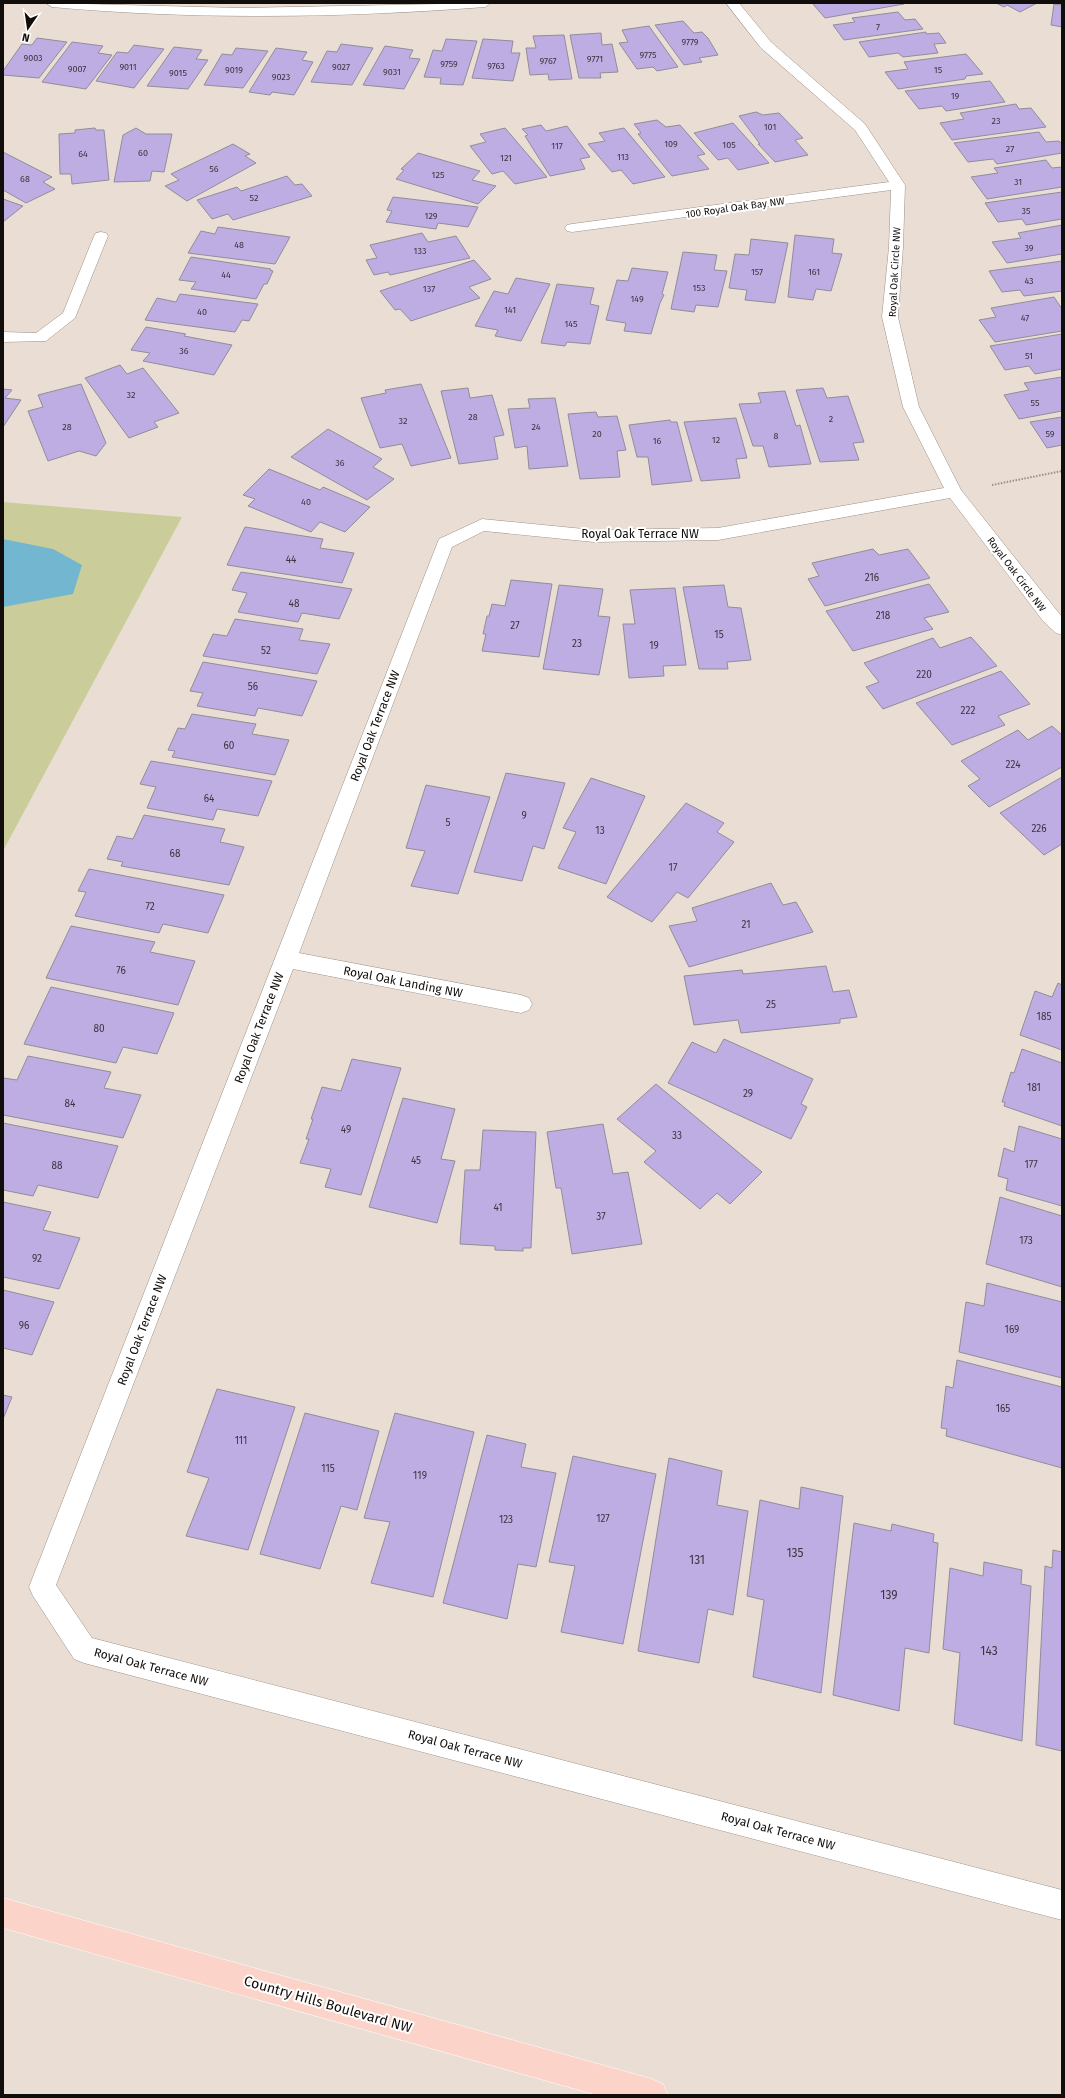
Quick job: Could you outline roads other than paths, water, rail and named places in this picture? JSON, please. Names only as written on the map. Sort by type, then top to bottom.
[{"type":"main road","name":"Country Hills Boulevard NW","points":[[3,1913],[652,2095]]},
{"type":"street","points":[[52,3],[157,11],[279,12],[411,9],[485,3]]},
{"type":"street","points":[[732,3],[766,45],[860,128],[898,185]]},
{"type":"street","name":"100 Royal Oak Bay NW","points":[[572,228],[898,185]]},
{"type":"street","name":"Royal Oak Circle NW","points":[[898,185],[896,246],[890,317],[911,407],[954,492],[1049,616],[1062,628]]},
{"type":"street","points":[[3,337],[40,338],[70,315],[101,236]]},
{"type":"street","name":"Royal Oak Terrace NW","points":[[954,492],[718,534],[594,536],[482,525],[445,543],[286,959],[42,1587],[84,1649],[1062,1906]]},
{"type":"street","name":"Royal Oak Landing NW","points":[[286,959],[521,1004]]},
{"type":"water","points":[[3,539],[53,549],[82,565],[73,594],[3,607]]}]
